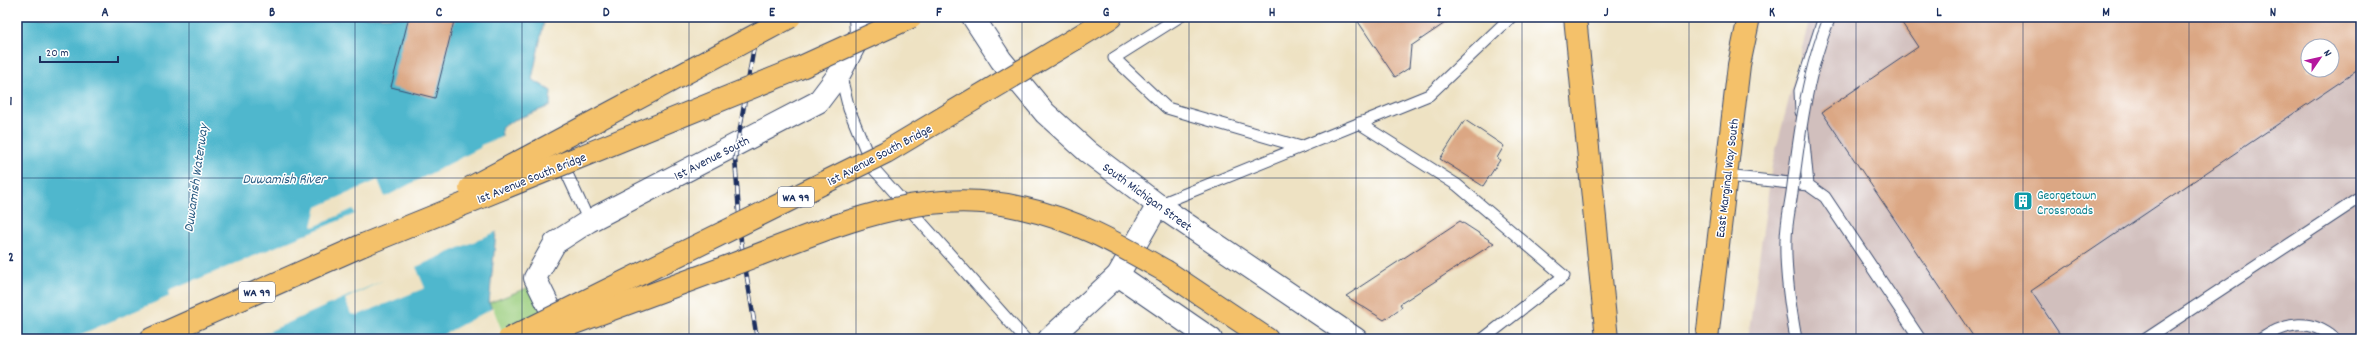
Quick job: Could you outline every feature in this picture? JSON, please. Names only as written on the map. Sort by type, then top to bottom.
[{"type":"main road","points":[[363,245],[790,17]]},
{"type":"main road","name":"1st Avenue South Bridge","points":[[151,339],[363,245],[797,69],[911,17]]},
{"type":"main road","name":"1st Avenue South Bridge","points":[[509,339],[886,152],[1111,17]]},
{"type":"main road","points":[[1575,17],[1607,339]]},
{"type":"main road","name":"East Marginal Way South","points":[[1707,339],[1739,65],[1749,17]]},
{"type":"main road","points":[[531,339],[890,208],[942,201],[987,203],[1021,207],[1063,219],[1097,232],[1166,272],[1268,339]]},
{"type":"street","name":"1st Avenue South","points":[[565,339],[535,278],[555,243],[589,221],[818,102],[840,73],[861,33],[860,17]]},
{"type":"street","name":"South Michigan Street","points":[[973,17],[1000,60],[1046,114],[1088,152],[1158,205],[1356,339]]},
{"type":"street","points":[[1060,336],[1118,275],[1158,205]]},
{"type":"street","points":[[1118,275],[1211,339]]},
{"type":"lane","points":[[1179,17],[1114,58],[1167,108],[1301,147]]},
{"type":"lane","points":[[1158,205],[1429,95],[1511,17]]},
{"type":"lane","points":[[1808,185],[1800,91],[1824,17]]},
{"type":"lane","points":[[1796,339],[1789,300],[1786,239],[1796,160],[1807,100],[1821,38],[1830,17]]},
{"type":"lane","points":[[840,73],[849,109],[873,168],[1025,339]]},
{"type":"lane","points":[[1359,124],[1457,184],[1564,276],[1483,339]]},
{"type":"lane","points":[[568,176],[589,221]]},
{"type":"lane","points":[[1726,176],[1808,185],[1825,197],[1920,339]]},
{"type":"lane","points":[[2146,339],[2361,197]]},
{"type":"lane","points":[[2261,339],[2278,328],[2304,324],[2325,330],[2335,339]]},
{"type":"shaded area","points":[[1810,17],[2361,17],[2361,339],[1748,339],[1772,165]]},
{"type":"green space","points":[[532,286],[555,339],[503,339],[489,303]]},
{"type":"water","name":"Duwamish River","points":[[17,17],[545,17],[532,79],[551,91],[550,106],[514,120],[501,128],[504,152],[489,303],[503,339],[17,339]]},
{"type":"pier","points":[[504,136],[506,152],[498,231],[416,267],[425,288],[358,315],[351,314],[345,299],[384,280],[252,339],[70,339],[170,296],[169,291],[355,214],[353,209],[314,227],[312,226],[317,207],[378,180],[385,197],[480,148],[481,145]]},
{"type":"pier","points":[[493,308],[505,339],[435,339]]},
{"type":"building","points":[[409,17],[455,17],[435,98],[391,87]]},
{"type":"building","points":[[1355,17],[1454,17],[1411,46],[1409,68],[1395,77]]},
{"type":"building","name":"Georgetown Crossroads","points":[[1898,17],[2361,17],[2361,68],[2031,291],[2063,339],[1975,339],[1822,112],[1918,47]]},
{"type":"building","points":[[1465,120],[1504,146],[1497,158],[1500,160],[1483,186],[1440,159]]},
{"type":"building","points":[[1460,221],[1494,243],[1400,304],[1402,307],[1384,320],[1346,296]]},
{"type":"railway","points":[[757,339],[741,241],[735,158],[759,17]]},
{"type":"place","name":"Georgetown Crossroads","points":[[2023,201]]},
{"type":"water label","name":"Duwamish Waterway","points":[[195,178]]}]
